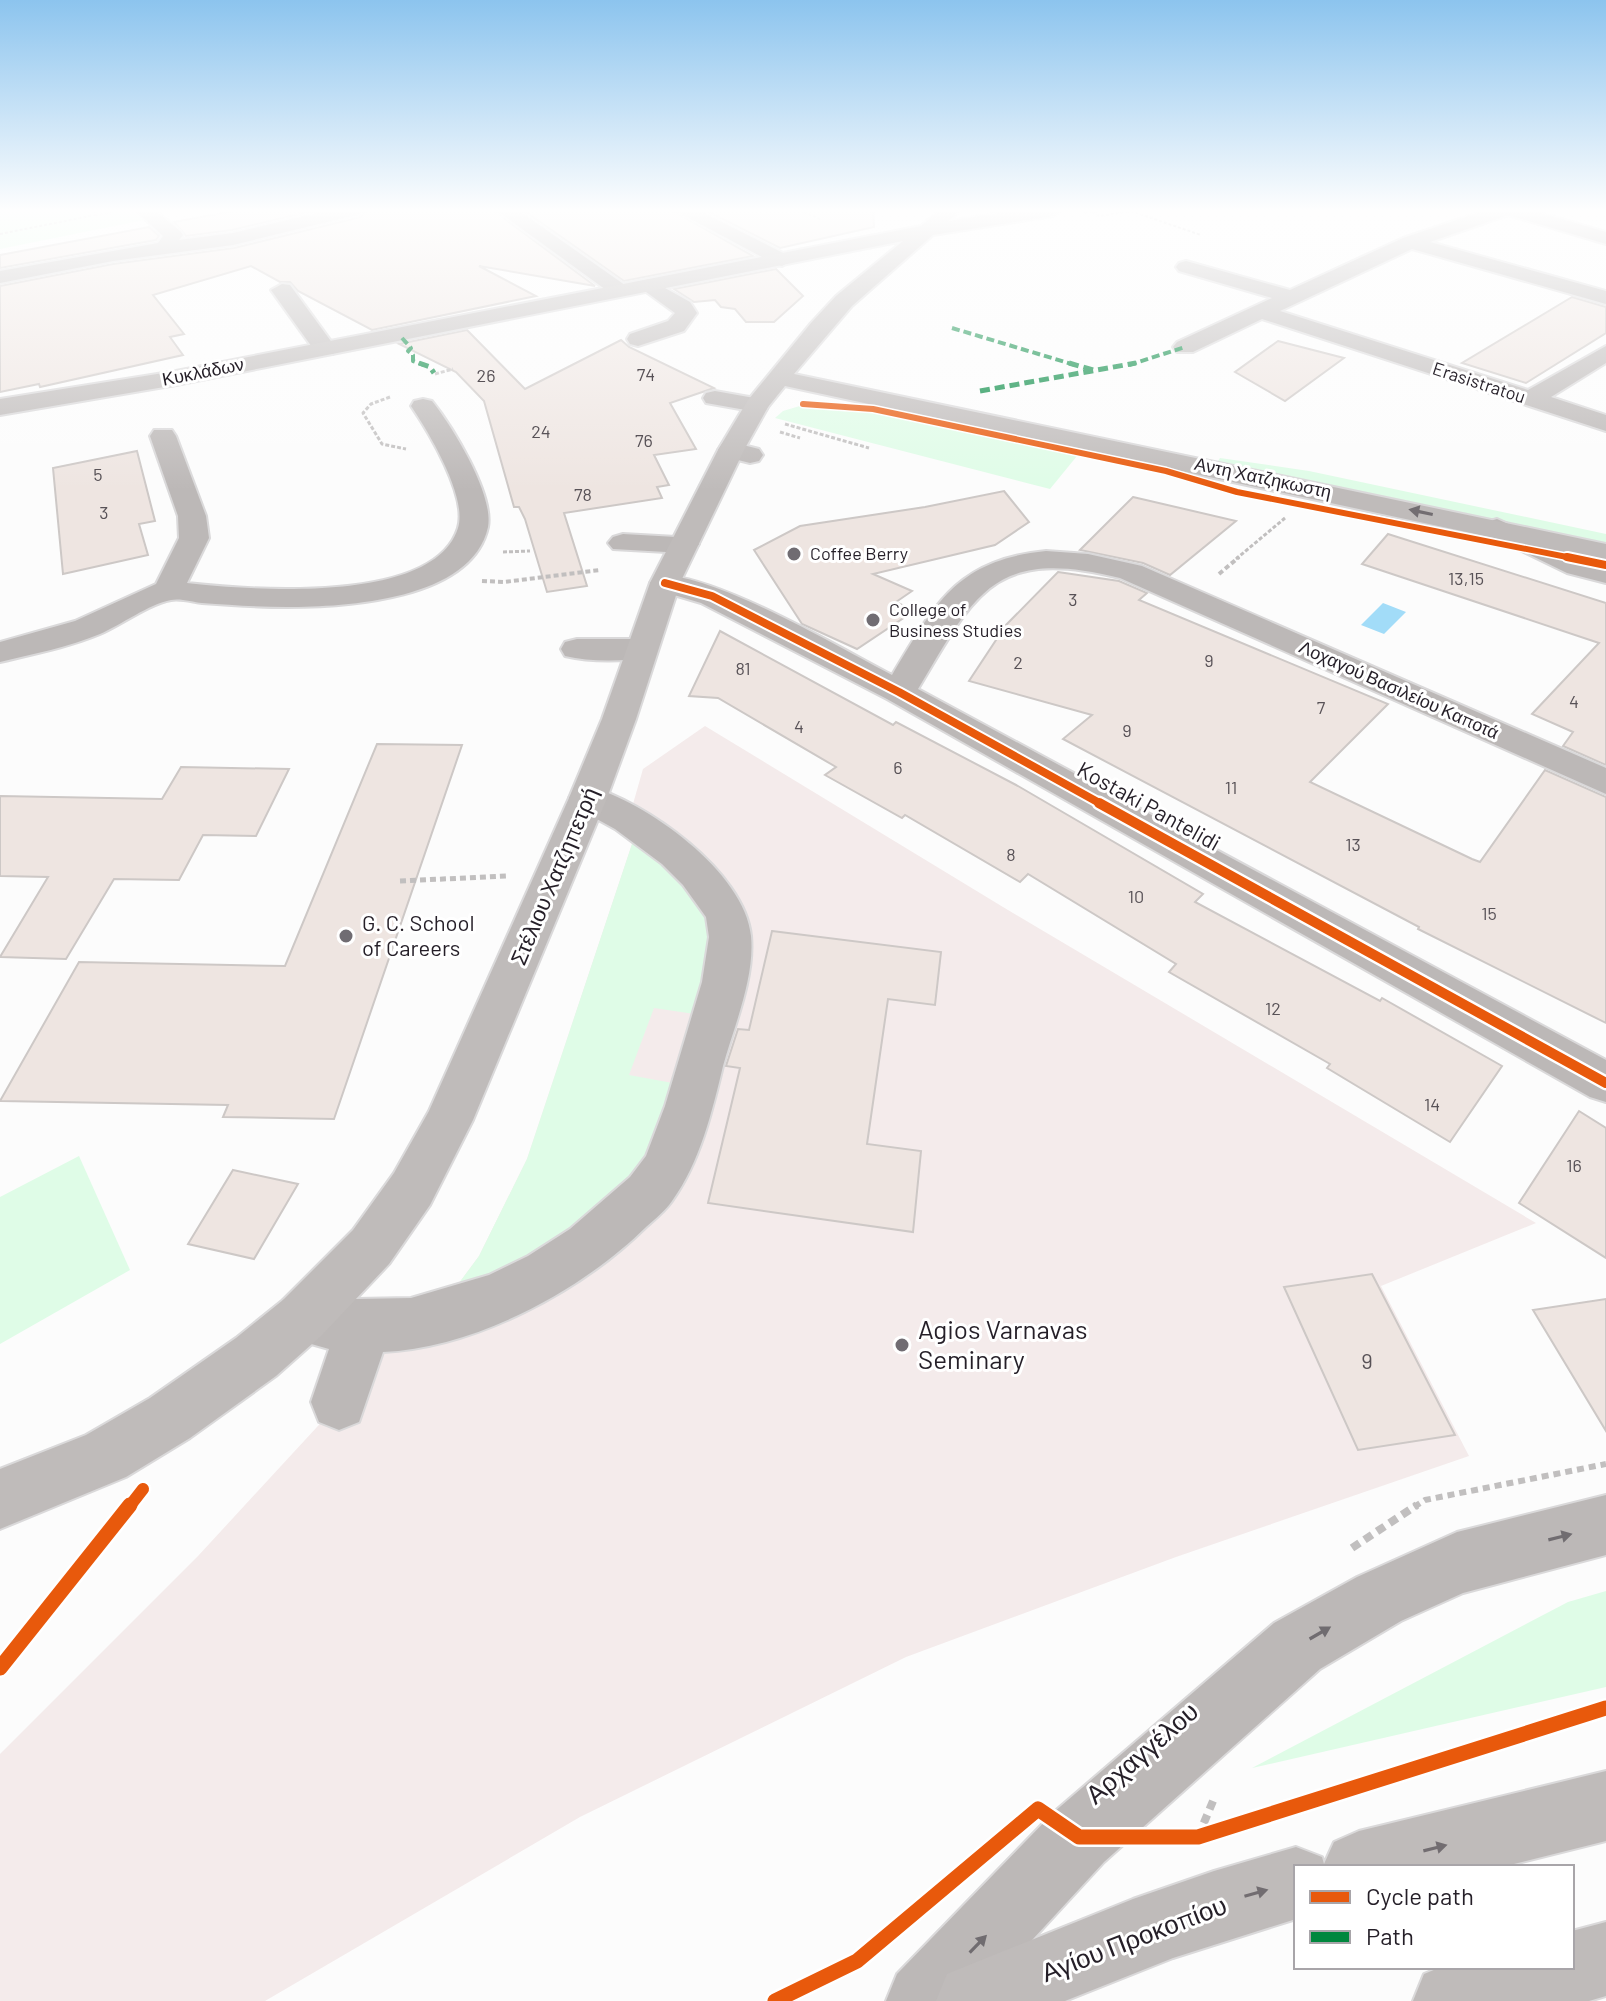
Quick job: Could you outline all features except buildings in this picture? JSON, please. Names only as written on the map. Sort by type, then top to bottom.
[{"type":"main road","name":"Κυκλάδων","points":[[0,407],[176,378],[554,303]]},
{"type":"main road","name":"Στέλιου Χατζηπετρή","points":[[0,1499],[105,1456],[170,1418],[224,1381],[302,1318],[371,1247],[412,1189],[449,1120],[588,798],[619,719],[640,649],[665,583],[684,544],[740,452],[751,415],[819,328],[833,303]]},
{"type":"main road","points":[[819,328],[831,362],[917,398]]},
{"type":"main road","name":"Αντη Χατζηκωστη","points":[[781,374],[1450,495],[1606,530]]},
{"type":"main road","points":[[751,415],[800,400],[917,398]]},
{"type":"main road","name":"Αντη Χατζηκωστη","points":[[917,398],[1606,553]]},
{"type":"main road","points":[[1367,1865],[1606,1806]]},
{"type":"main road","name":"Αγίου Προκοπίου","points":[[974,2001],[1106,1947],[1251,1894],[1294,1883]]},
{"type":"main road","points":[[1574,1968],[1606,1959]]},
{"type":"main road","points":[[1451,2001],[1569,1969]]},
{"type":"street","points":[[292,303],[325,349]]},
{"type":"street","points":[[638,339],[676,326],[686,313],[676,303]]},
{"type":"street","points":[[1185,347],[1279,303]]},
{"type":"street","name":"Erasistratou","points":[[1261,312],[1606,423]]},
{"type":"street","points":[[1531,399],[1606,353]]},
{"type":"street","points":[[715,398],[751,415]]},
{"type":"street","points":[[0,652],[86,628],[168,590],[277,600],[340,596],[396,586],[440,568],[461,552],[473,530],[474,519],[459,459],[442,430],[409,402]]},
{"type":"street","points":[[163,436],[192,516],[194,538],[168,590]]},
{"type":"street","points":[[1497,528],[1578,567],[1606,574]]},
{"type":"street","points":[[623,543],[684,544]]},
{"type":"street","name":"Λοχαγού Βασιλείου Καποτά","points":[[899,692],[933,635],[966,591],[990,574],[1022,564],[1058,558],[1095,562],[1131,572],[1192,598],[1606,782]]},
{"type":"street","name":"Kostaki Pantelidi","points":[[665,583],[712,596],[899,692],[1606,1083]]},
{"type":"street","points":[[577,649],[640,649]]},
{"type":"street","points":[[302,1318],[349,1327],[412,1324],[482,1303],[549,1273],[598,1242],[654,1186],[678,1138],[711,1030],[730,935],[722,909],[705,884],[680,859],[629,818],[588,798]]},
{"type":"street","points":[[339,1402],[364,1326]]},
{"type":"street","name":"Αρχαγγέλου","points":[[924,2001],[1079,1837],[1297,1646],[1379,1599],[1457,1563],[1606,1525]]},
{"type":"path","points":[[409,402],[371,404],[363,413],[382,444],[412,449]]},
{"type":"path","points":[[783,424],[869,448]]},
{"type":"path","points":[[1192,598],[1290,514]]},
{"type":"path","points":[[492,552],[530,551]]},
{"type":"path","points":[[474,581],[504,582],[607,570]]},
{"type":"path","points":[[400,881],[501,876]]},
{"type":"path","points":[[1198,1837],[1215,1797]]},
{"type":"path","points":[[1183,1837],[1213,1833]]},
{"type":"shaded area","name":"Agios Varnavas Seminary","points":[[705,726],[1536,1223],[1381,1286],[1469,1456],[1176,1557],[906,1657],[580,1817],[265,2001],[0,2001],[0,1754],[198,1556],[412,1324],[445,1302],[479,1256],[527,1159],[634,838],[629,818],[643,769]]},
{"type":"green space","points":[[803,405],[846,407],[1077,456],[1050,489],[775,418],[783,411]]},
{"type":"green space","points":[[1220,458],[1309,471],[1606,534],[1606,543],[1218,461]]},
{"type":"green space","points":[[634,838],[655,852],[715,920],[708,1016],[654,1008],[629,1075],[689,1086],[671,1139],[597,1235],[445,1302],[479,1256],[527,1159]]},
{"type":"green space","points":[[79,1156],[130,1270],[0,1344],[0,1197]]},
{"type":"green space","points":[[1606,1591],[1606,1687],[1252,1768],[1568,1602]]},
{"type":"water","points":[[1383,603],[1406,612],[1384,634],[1361,625]]},
{"type":"marked path","points":[[952,328],[1093,370]]},
{"type":"marked path","points":[[402,338],[411,348],[408,351],[413,355],[413,361],[430,367],[434,373]]},
{"type":"marked path","points":[[980,391],[1123,367],[1185,347]]},
{"type":"cycle path","points":[[803,404],[873,409],[1166,471],[1237,492],[1606,565]]},
{"type":"cycle path","points":[[665,583],[712,596],[899,692],[1606,1083]]},
{"type":"cycle path","points":[[0,1668],[143,1489]]},
{"type":"cycle path","points":[[775,2001],[857,1961],[1038,1809],[1079,1837],[1198,1837],[1606,1708]]},
{"type":"place","name":"Coffee Berry","points":[[794,554]]},
{"type":"place","name":"College of Business Studies","points":[[873,620]]},
{"type":"place","name":"G. C. School of Careers","points":[[346,936]]},
{"type":"place","name":"Agios Varnavas Seminary","points":[[902,1345]]}]
